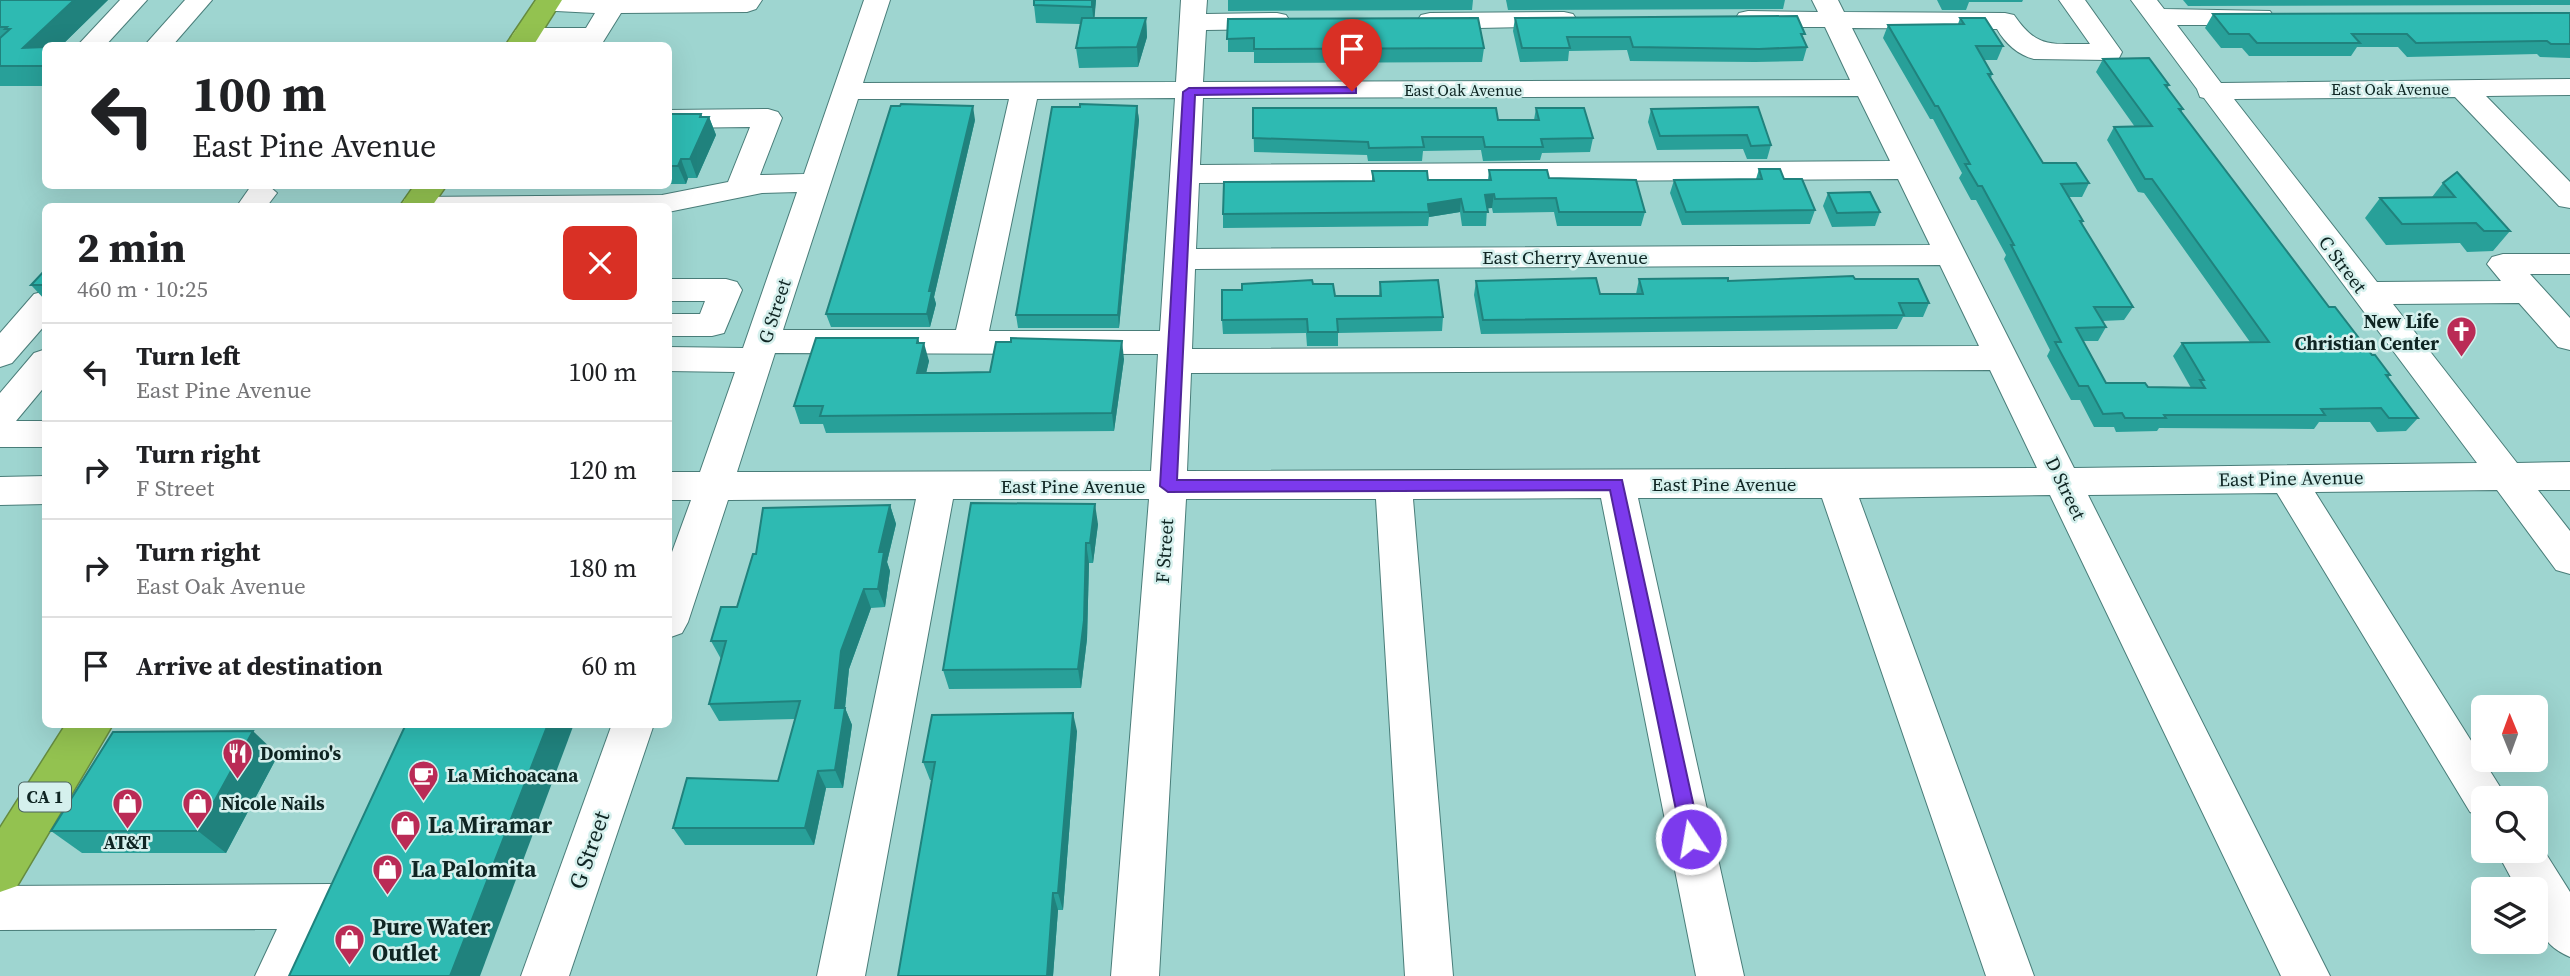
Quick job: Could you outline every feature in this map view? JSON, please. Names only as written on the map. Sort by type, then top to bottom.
[{"type":"highway","points":[[522,41],[547,2]]},
{"type":"highway","name":"CA 1","points":[[0,870],[89,728]]},
{"type":"street","points":[[94,42],[134,0]]},
{"type":"street","points":[[161,42],[199,0]]},
{"type":"street","points":[[547,2],[613,5],[747,4],[748,0]]},
{"type":"street","name":"G Street","points":[[672,611],[877,0]]},
{"type":"street","points":[[1723,19],[1830,9],[1888,10],[2005,21],[2013,34],[2034,51],[2109,52],[2072,0]]},
{"type":"street","points":[[522,41],[594,36],[613,5]]},
{"type":"street","points":[[2150,8],[2281,17]]},
{"type":"street","name":"C Street","points":[[2150,8],[2210,91],[2570,559]]},
{"type":"street","name":"D Street","points":[[1830,9],[2306,976]]},
{"type":"street","points":[[1194,11],[1306,21]]},
{"type":"street","name":"F Street","points":[[1135,976],[1168,486],[1194,11]]},
{"type":"street","points":[[1403,21],[1584,20]]},
{"type":"street","name":"East Oak Avenue","points":[[847,91],[1869,88]]},
{"type":"street","name":"East Oak Avenue","points":[[2210,91],[2570,88]]},
{"type":"street","points":[[971,342],[1025,91]]},
{"type":"street","points":[[672,119],[768,118],[740,188]]},
{"type":"street","points":[[1184,174],[1908,170]]},
{"type":"street","points":[[667,203],[762,184],[816,183]]},
{"type":"street","points":[[464,203],[529,199],[607,203]]},
{"type":"street","name":"East Cherry Avenue","points":[[1180,259],[1950,255]]},
{"type":"street","points":[[2570,264],[2503,264],[2570,339]]},
{"type":"street","points":[[672,290],[726,290],[712,326],[672,326]]},
{"type":"street","points":[[2366,293],[2529,292]]},
{"type":"street","points":[[0,355],[42,307]]},
{"type":"street","points":[[761,350],[971,342],[1175,352],[2001,358]]},
{"type":"street","points":[[0,416],[42,366]]},
{"type":"street","points":[[0,434],[42,438]]},
{"type":"street","points":[[22,491],[42,445]]},
{"type":"street","name":"East Pine Avenue","points":[[672,486],[1836,484],[2570,476]]},
{"type":"street","points":[[2287,478],[2479,786]]},
{"type":"street","points":[[1617,484],[1720,976]]},
{"type":"street","points":[[1836,484],[2010,976]]},
{"type":"street","points":[[1394,485],[1429,976]]},
{"type":"street","points":[[841,976],[937,487]]},
{"type":"street","name":"G Street","points":[[545,976],[632,728]]},
{"type":"street","points":[[2526,863],[2570,934]]},
{"type":"street","points":[[0,908],[331,907],[347,871]]},
{"type":"street","points":[[279,976],[311,907]]},
{"type":"lane","points":[[2463,89],[2570,198]]},
{"type":"lane","points":[[673,363],[761,350]]},
{"type":"building","points":[[0,0],[74,0],[23,48],[42,47],[42,66],[0,66],[0,38],[10,29],[0,27]]},
{"type":"building","points":[[1034,0],[1092,0],[1092,7],[1034,5]]},
{"type":"building","points":[[2570,13],[2570,44],[2551,44],[2547,41],[2416,43],[2407,34],[2352,34],[2360,43],[2257,43],[2249,34],[2229,34],[2213,14]]},
{"type":"building","points":[[1797,16],[1807,47],[1759,49],[1633,47],[1630,37],[1567,37],[1570,48],[1522,48],[1515,18]]},
{"type":"building","points":[[1082,18],[1146,18],[1137,47],[1076,48]]},
{"type":"building","points":[[1478,18],[1484,48],[1254,49],[1254,38],[1227,39],[1228,19]]},
{"type":"building","points":[[1960,18],[1985,18],[2003,46],[1976,46],[1992,74],[1988,74],[2043,163],[2076,163],[2089,183],[2061,184],[2083,221],[2080,221],[2133,307],[2094,307],[2106,327],[2076,328],[2106,383],[2205,388],[2200,380],[2204,380],[2182,343],[2269,342],[2152,179],[2145,179],[2114,127],[2152,126],[2103,59],[2149,58],[2183,109],[2179,109],[2329,307],[2335,307],[2372,355],[2375,355],[2390,375],[2386,375],[2418,418],[2389,418],[2381,408],[2321,409],[2325,415],[2164,415],[2166,418],[2125,418],[2122,413],[2103,414],[2088,386],[2079,386],[2055,342],[2061,342],[2011,245],[2014,245],[1982,186],[1978,186],[1965,164],[1970,164],[1938,106],[1935,106],[1888,25],[1964,24]]},
{"type":"building","points":[[1080,104],[1137,106],[1118,315],[1016,315],[1052,107],[1080,107]]},
{"type":"building","points":[[891,106],[973,106],[929,291],[932,291],[927,314],[826,314]]},
{"type":"building","points":[[1758,107],[1771,145],[1751,146],[1747,135],[1660,136],[1651,109]]},
{"type":"building","points":[[1253,108],[1496,108],[1498,120],[1539,120],[1536,108],[1584,108],[1593,138],[1541,139],[1543,147],[1485,147],[1483,137],[1422,137],[1424,147],[1369,148],[1368,142],[1253,138]]},
{"type":"building","points":[[672,114],[701,114],[700,117],[709,117],[690,159],[681,159],[678,166],[672,166]]},
{"type":"building","points":[[1759,169],[1780,169],[1784,179],[1802,179],[1815,210],[1686,212],[1674,180],[1762,179]]},
{"type":"building","points":[[1489,170],[1547,170],[1549,178],[1636,180],[1645,212],[1559,212],[1556,198],[1495,199],[1494,194],[1485,195],[1488,212],[1464,212],[1461,199],[1428,204],[1429,212],[1223,214],[1224,182],[1374,181],[1372,171],[1427,171],[1428,180],[1491,180]]},
{"type":"building","points":[[2457,172],[2510,231],[2484,231],[2476,223],[2402,224],[2380,198],[2455,197],[2443,183]]},
{"type":"building","points":[[1870,192],[1880,212],[1837,213],[1828,193]]},
{"type":"building","points":[[42,273],[42,285],[31,285]]},
{"type":"building","points":[[1853,276],[1855,279],[1918,279],[1929,303],[1899,303],[1904,315],[1483,320],[1476,281],[1596,278],[1600,294],[1643,294],[1639,279],[1728,278],[1728,281]]},
{"type":"building","points":[[1312,280],[1313,284],[1333,284],[1335,296],[1381,296],[1380,282],[1438,280],[1443,317],[1337,319],[1338,332],[1308,332],[1307,319],[1222,320],[1222,290],[1242,290],[1242,284]]},
{"type":"building","points":[[816,338],[918,338],[917,343],[924,343],[917,373],[990,372],[996,342],[1011,342],[1011,338],[1122,341],[1112,413],[820,416],[823,406],[794,406]]},
{"type":"building","points":[[971,503],[1095,504],[1090,543],[1086,543],[1084,620],[1078,669],[943,670]]},
{"type":"building","points":[[890,505],[879,552],[884,552],[878,589],[864,589],[841,651],[835,708],[845,708],[835,770],[818,771],[805,828],[673,828],[687,778],[778,781],[800,701],[709,704],[726,641],[711,641],[721,607],[737,607],[753,554],[756,554],[763,508]]},
{"type":"building","points":[[1073,713],[1058,893],[1053,893],[1047,976],[898,976],[935,762],[923,762],[932,715]]},
{"type":"building","points":[[404,728],[546,728],[450,976],[289,976]]},
{"type":"building","points":[[253,731],[198,831],[51,831],[113,732]]},
{"type":"place","name":"New Life Christian Center","points":[[2462,359]]},
{"type":"place","name":"Domino's","points":[[237,780]]},
{"type":"place","name":"La Michoacana","points":[[424,802]]},
{"type":"place","name":"AT&T","points":[[127,830]]},
{"type":"place","name":"Nicole Nails","points":[[198,830]]},
{"type":"place","name":"La Miramar","points":[[405,852]]},
{"type":"place","name":"La Palomita","points":[[388,896]]},
{"type":"place","name":"Pure Water Outlet","points":[[349,967]]},
{"type":"route","points":[[1352,91],[1189,92],[1168,486],[1617,484],[1691,839]]}]
